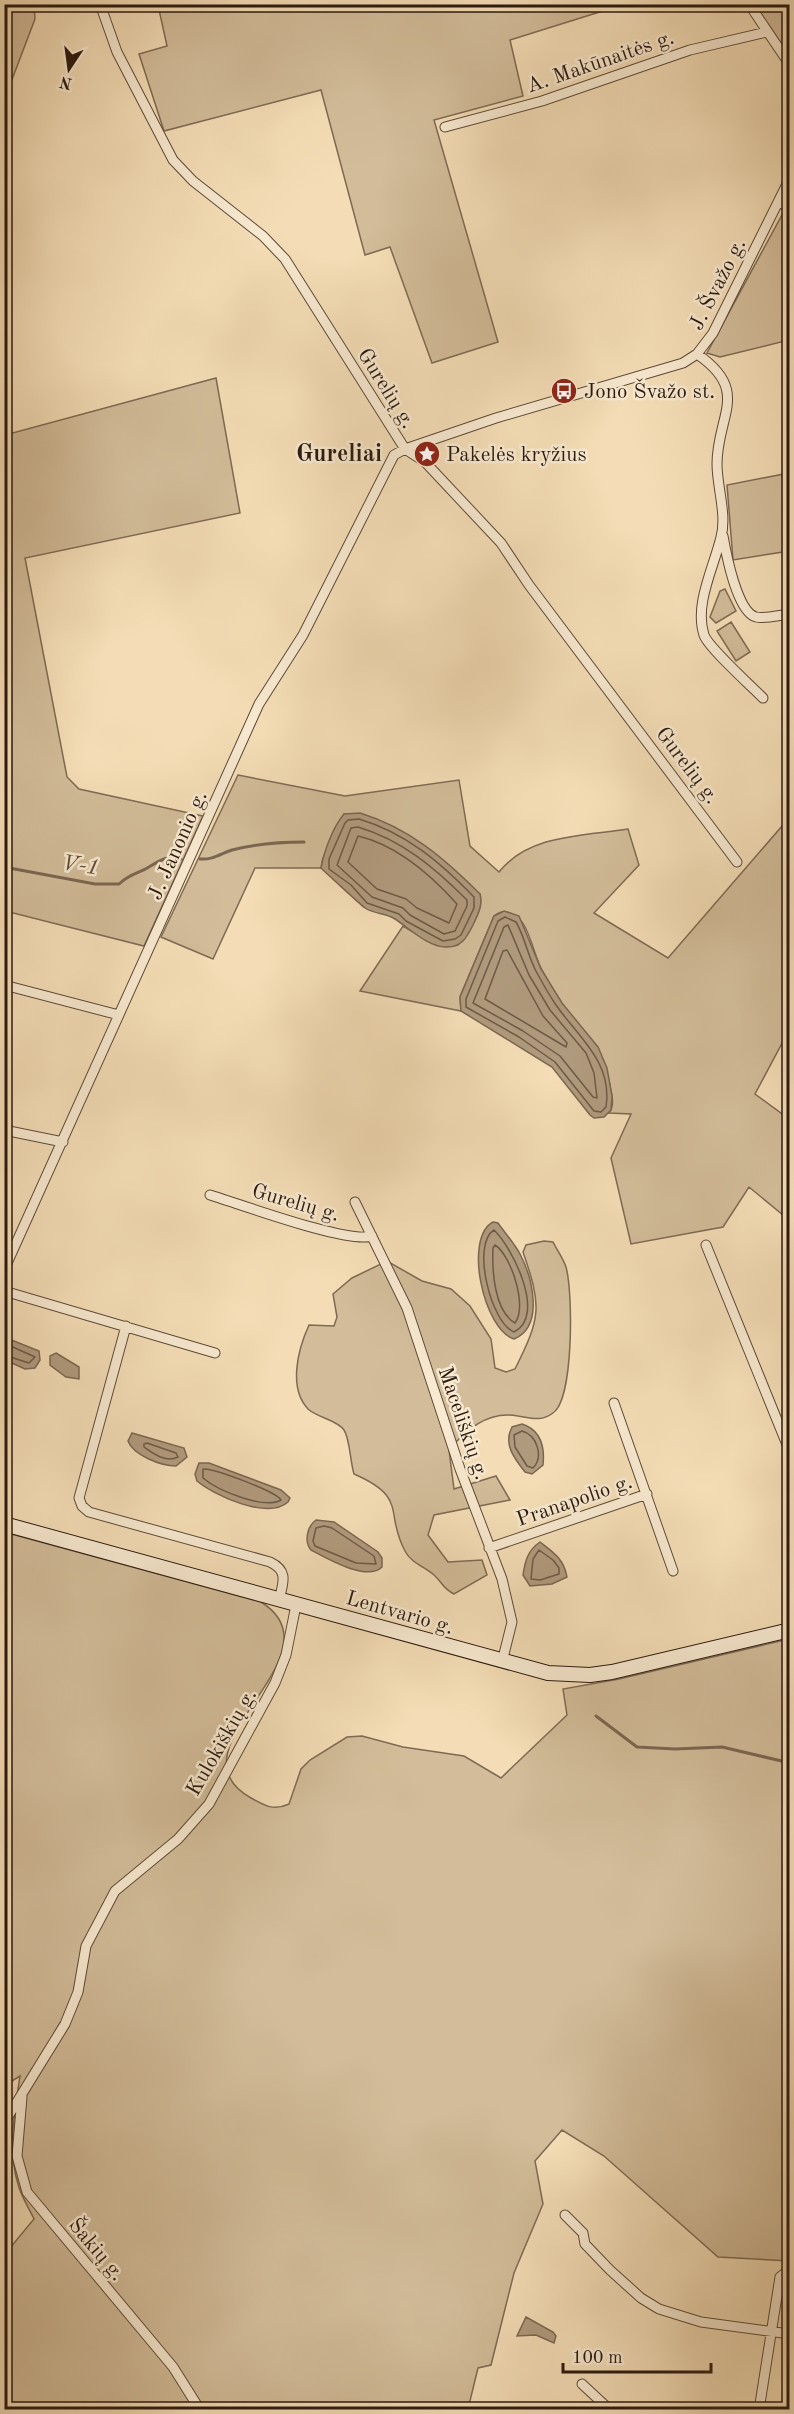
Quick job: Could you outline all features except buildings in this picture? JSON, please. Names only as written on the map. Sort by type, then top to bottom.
[{"type":"main road","name":"Lentvario g.","points":[[4,1524],[548,1673],[591,1675],[789,1630]]},
{"type":"street","name":"Gurelių g.","points":[[100,4],[117,52],[173,160],[193,181],[264,236],[285,259],[405,449],[425,462],[501,543],[529,585],[737,862]]},
{"type":"street","points":[[749,4],[789,65]]},
{"type":"street","name":"A. Makūnaitės g.","points":[[445,127],[542,101],[690,50],[767,32]]},
{"type":"street","name":"J. Švažo g.","points":[[405,449],[496,418],[658,372],[683,363],[698,354],[713,333],[789,178]]},
{"type":"street","points":[[778,203],[789,205]]},
{"type":"street","points":[[698,354],[721,372],[728,398],[728,411],[717,464],[722,534],[731,578],[750,614],[757,617],[789,614]]},
{"type":"street","name":"J. Janonio g.","points":[[4,1270],[260,704],[303,635],[388,464],[394,455],[405,449]]},
{"type":"street","points":[[722,534],[702,606],[704,637],[763,698]]},
{"type":"street","points":[[4,986],[119,1015]]},
{"type":"street","points":[[4,1130],[63,1142]]},
{"type":"street","name":"Gurelių g.","points":[[210,1195],[308,1226],[358,1238],[372,1236]]},
{"type":"street","name":"Maceliškių g.","points":[[355,1202],[407,1308],[460,1469],[510,1609],[510,1634],[502,1662]]},
{"type":"street","points":[[706,1245],[789,1452]]},
{"type":"street","points":[[4,1292],[215,1353]]},
{"type":"street","points":[[126,1326],[79,1498],[81,1506],[89,1512],[270,1562],[282,1570],[284,1575],[279,1600]]},
{"type":"street","name":"Pranapolio g.","points":[[489,1548],[647,1494],[614,1403]]},
{"type":"street","points":[[647,1494],[673,1571]]},
{"type":"street","name":"Kulokiškių g.","points":[[4,2124],[65,2024],[78,1992],[86,1946],[115,1891],[178,1839],[209,1804],[275,1683],[286,1655],[296,1605]]},
{"type":"street","name":"Šakių g.","points":[[22,2094],[17,2156],[27,2192],[173,2367],[200,2409]]},
{"type":"street","points":[[565,2215],[583,2233],[585,2244],[610,2270],[628,2288],[659,2309],[701,2322],[789,2334]]},
{"type":"street","points":[[759,2409],[780,2277],[789,2269]]},
{"type":"street","points":[[582,2384],[610,2409]]},
{"type":"shaded area","points":[[5,4],[34,5],[35,19],[5,98]]},
{"type":"shaded area","points":[[158,5],[622,5],[510,40],[523,96],[434,120],[498,342],[432,363],[390,247],[365,255],[321,90],[164,131],[139,54],[167,46]]},
{"type":"shaded area","points":[[755,5],[789,5],[789,56]]},
{"type":"shaded area","points":[[789,202],[789,340],[720,357],[707,353]]},
{"type":"shaded area","points":[[216,378],[240,513],[25,558],[67,777],[79,789],[203,816],[144,946],[5,911],[5,435]]},
{"type":"shaded area","points":[[789,473],[789,551],[733,560],[727,485]]},
{"type":"shaded area","points":[[725,589],[736,611],[716,623],[710,617],[720,591]]},
{"type":"shaded area","points":[[731,622],[750,652],[736,661],[717,631]]},
{"type":"shaded area","points":[[238,775],[345,796],[459,780],[470,846],[499,872],[526,850],[541,844],[558,839],[628,829],[639,865],[594,913],[668,958],[789,818],[789,1030],[755,1094],[789,1119],[789,1220],[749,1187],[723,1227],[631,1244],[611,1158],[631,1114],[609,1113],[612,1107],[612,1097],[603,1061],[592,1042],[554,992],[540,966],[524,925],[508,912],[501,912],[494,916],[460,997],[461,1011],[360,991],[403,926],[436,944],[458,945],[477,915],[481,901],[480,894],[344,814],[323,858],[321,868],[255,868],[213,959],[161,937]]},
{"type":"shaded area","points":[[544,1241],[553,1242],[565,1264],[568,1280],[570,1344],[565,1388],[560,1404],[549,1416],[536,1419],[507,1415],[488,1419],[471,1428],[449,1450],[454,1489],[496,1476],[510,1500],[434,1515],[428,1535],[448,1562],[482,1560],[487,1575],[454,1594],[445,1588],[434,1575],[414,1562],[405,1551],[389,1499],[371,1483],[354,1474],[348,1439],[344,1430],[312,1412],[302,1400],[297,1380],[301,1345],[309,1325],[334,1326],[337,1317],[333,1294],[352,1278],[387,1261],[422,1281],[451,1289],[470,1306],[491,1339],[495,1368],[506,1372],[515,1369],[530,1337],[536,1312],[536,1299],[523,1252],[526,1245]]},
{"type":"shaded area","points":[[4,1532],[261,1602],[281,1624],[283,1648],[272,1674],[238,1728],[227,1754],[230,1778],[251,1798],[274,1807],[289,1804],[301,1769],[310,1760],[347,1737],[362,1736],[403,1747],[464,1756],[501,1778],[567,1715],[563,1689],[619,1679],[789,1639],[789,2261],[718,2257],[604,2156],[562,2130],[535,2161],[543,2204],[514,2273],[491,2365],[478,2368],[468,2409],[5,2409],[5,2254],[34,2219],[19,2188],[13,2157],[13,2130],[20,2076],[4,2086]]},
{"type":"water","points":[[360,813],[394,827],[425,846],[453,868],[480,894],[478,914],[469,934],[460,943],[452,947],[433,944],[391,917],[369,910],[321,868],[324,854],[340,819],[344,814]]},
{"type":"water","points":[[504,911],[519,916],[541,969],[562,1003],[598,1047],[607,1068],[612,1096],[611,1110],[604,1117],[594,1118],[590,1115],[552,1067],[461,1011],[460,997],[494,916]]},
{"type":"water","points":[[493,1222],[498,1223],[518,1250],[532,1288],[533,1312],[530,1323],[524,1333],[514,1339],[503,1332],[494,1319],[481,1283],[479,1246],[484,1231]]},
{"type":"water","points":[[4,1337],[39,1351],[40,1360],[35,1368],[25,1369],[5,1360]]},
{"type":"water","points":[[56,1353],[79,1367],[79,1379],[66,1377],[50,1365],[50,1356]]},
{"type":"water","points":[[522,1424],[534,1430],[542,1445],[543,1465],[532,1474],[525,1472],[509,1445],[512,1427]]},
{"type":"water","points":[[132,1433],[184,1448],[187,1457],[176,1466],[148,1459],[131,1446],[128,1441]]},
{"type":"water","points":[[199,1463],[209,1463],[281,1490],[290,1498],[288,1502],[279,1507],[268,1508],[255,1507],[228,1499],[197,1481],[195,1474]]},
{"type":"water","points":[[316,1520],[334,1522],[378,1552],[382,1558],[382,1567],[367,1572],[357,1570],[336,1563],[311,1550],[308,1534],[310,1526]]},
{"type":"water","points":[[540,1542],[561,1561],[567,1577],[552,1584],[530,1586],[523,1575],[525,1565],[530,1552]]},
{"type":"water","points":[[526,2317],[553,2332],[556,2336],[554,2343],[536,2335],[517,2336]]},
{"type":"waterway","name":"V-1","points":[[200,859],[213,858],[250,846],[304,842]]},
{"type":"waterway","name":"V-1","points":[[4,867],[95,884],[119,884],[161,860],[181,859]]},
{"type":"waterway","points":[[596,1716],[637,1747],[675,1749],[722,1747],[790,1763]]},
{"type":"place","name":"Jono Švažo st.","points":[[564,391]]},
{"type":"place","name":"Pakelės kryžius","points":[[427,454]]},
{"type":"district","name":"Gureliai","points":[[339,453]]}]
